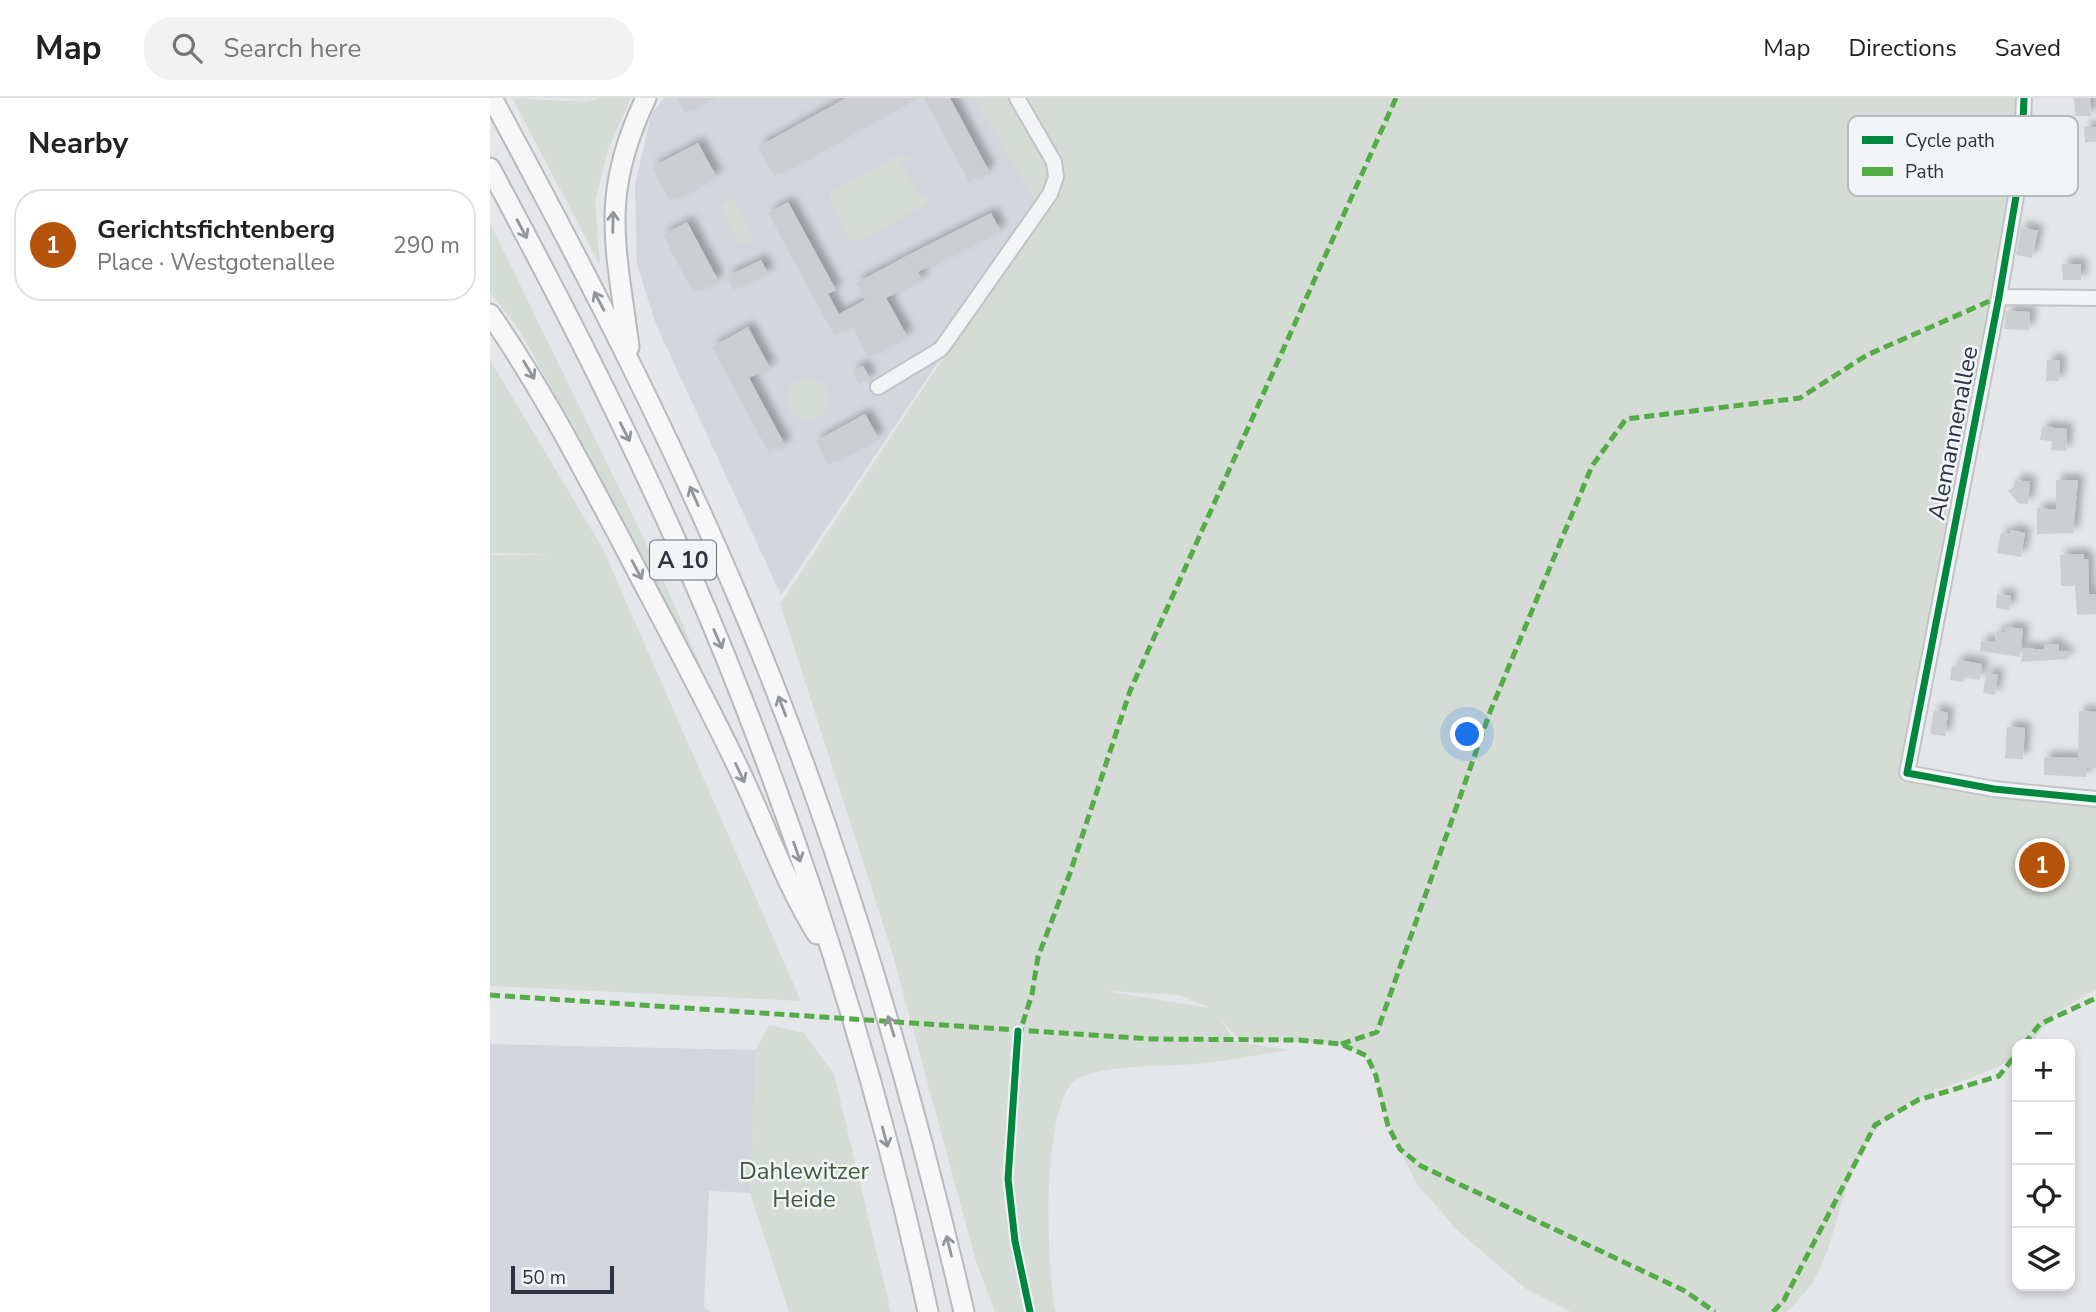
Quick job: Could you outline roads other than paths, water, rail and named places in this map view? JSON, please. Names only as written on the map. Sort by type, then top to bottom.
[{"type":"highway","name":"A 10","points":[[492,98],[631,362],[719,552],[757,642],[839,863],[898,1052],[964,1312]]},
{"type":"highway","points":[[631,362],[613,236],[614,204],[618,171],[628,139],[646,98]]},
{"type":"highway","name":"A 10","points":[[490,168],[636,453],[725,656],[765,759],[837,968],[891,1157],[928,1312]]},
{"type":"highway","points":[[490,314],[527,366],[586,473],[725,741],[792,893],[837,968]]},
{"type":"street","points":[[878,387],[941,349],[1050,194],[1056,177],[1054,162],[1017,98]]},
{"type":"street","name":"Alemannenallee","points":[[2023,116],[2024,98]]},
{"type":"street","name":"Alemannenallee","points":[[2016,196],[1907,773],[1994,789],[2096,799]]},
{"type":"street","points":[[1999,297],[2096,298]]},
{"type":"place","name":"Gerichtsfichtenberg","points":[[2042,865]]},
{"type":"park label","name":"Dahlewitzer Heide","points":[[804,1185]]}]
